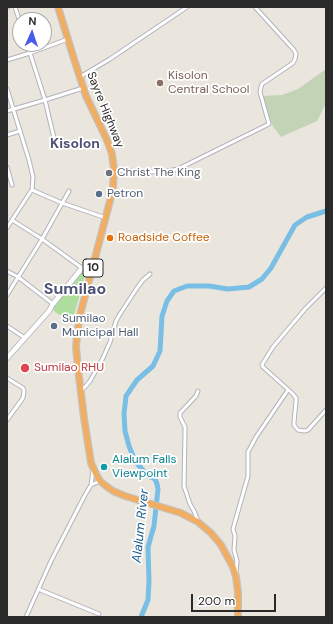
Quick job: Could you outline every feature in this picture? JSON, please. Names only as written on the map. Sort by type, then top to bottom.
[{"type":"highway","name":"Sayre Highway","points":[[58,7],[88,101],[107,140],[112,154],[114,170],[113,187],[106,218],[80,315],[77,333],[77,358],[80,390],[93,469],[100,480],[109,488],[118,493],[181,513],[198,522],[210,533],[221,546],[229,559],[235,576],[238,592],[238,617]]},
{"type":"street","points":[[80,77],[110,59],[187,7]]},
{"type":"street","points":[[114,170],[163,172],[178,169],[269,124],[260,92],[262,84],[293,63],[296,54],[255,7]]},
{"type":"street","points":[[7,60],[68,39]]},
{"type":"street","points":[[30,53],[45,100],[54,138]]},
{"type":"street","points":[[7,112],[84,88]]},
{"type":"street","points":[[7,89],[32,171],[33,183],[32,190],[7,228]]},
{"type":"street","points":[[7,135],[20,131]]},
{"type":"street","points":[[7,167],[12,185]]},
{"type":"street","points":[[32,190],[62,203],[106,218]]},
{"type":"street","points":[[7,295],[42,239],[69,191]]},
{"type":"street","points":[[12,220],[42,239],[82,268]]},
{"type":"street","points":[[7,358],[49,311],[82,268],[88,266],[93,267]]},
{"type":"street","points":[[7,271],[53,304]]},
{"type":"street","points":[[80,390],[90,382],[95,373],[108,347],[116,321],[128,301],[143,280],[150,274]]},
{"type":"street","points":[[326,288],[305,309],[273,347],[263,363],[263,367],[296,398],[294,425],[298,430],[308,430],[326,410]]},
{"type":"street","points":[[7,326],[25,338]]},
{"type":"street","points":[[7,378],[23,388],[24,391],[23,398],[7,420]]},
{"type":"street","points":[[235,576],[237,561],[234,550],[235,536],[233,529],[247,478],[248,452],[256,437],[288,390]]},
{"type":"street","points":[[198,391],[194,399],[180,413],[180,417],[185,427],[184,486],[198,522]]},
{"type":"street","points":[[26,617],[54,554],[91,485],[93,469]]},
{"type":"street","points":[[91,485],[100,480]]},
{"type":"street","points":[[38,590],[99,614]]},
{"type":"green space","points":[[326,69],[326,103],[317,121],[281,137],[272,125],[262,96],[282,95],[298,89]]},
{"type":"green space","points":[[80,273],[84,273],[85,276],[73,319],[69,319],[54,311],[53,307]]},
{"type":"waterway","name":"Alalum River","points":[[141,617],[148,600],[148,547],[154,526],[158,489],[155,479],[148,476],[135,461],[125,431],[124,414],[126,396],[137,380],[153,366],[160,351],[162,316],[167,301],[174,291],[187,286],[209,286],[228,289],[249,287],[262,279],[271,268],[295,225],[307,217],[326,211]]},
{"type":"place","name":"Kisolon Central School","points":[[160,83]]},
{"type":"place","name":"Christ The King","points":[[109,173]]},
{"type":"place","name":"Petron","points":[[99,194]]},
{"type":"place","name":"Roadside Coffee","points":[[110,238]]},
{"type":"place","name":"Sumilao Municipal Hall","points":[[54,326]]},
{"type":"place","name":"Sumilao RHU","points":[[25,368]]},
{"type":"place","name":"Alalum Falls Viewpoint","points":[[104,467]]},
{"type":"district","name":"Kisolon","points":[[75,144]]},
{"type":"district","name":"Sumilao","points":[[75,290]]}]
